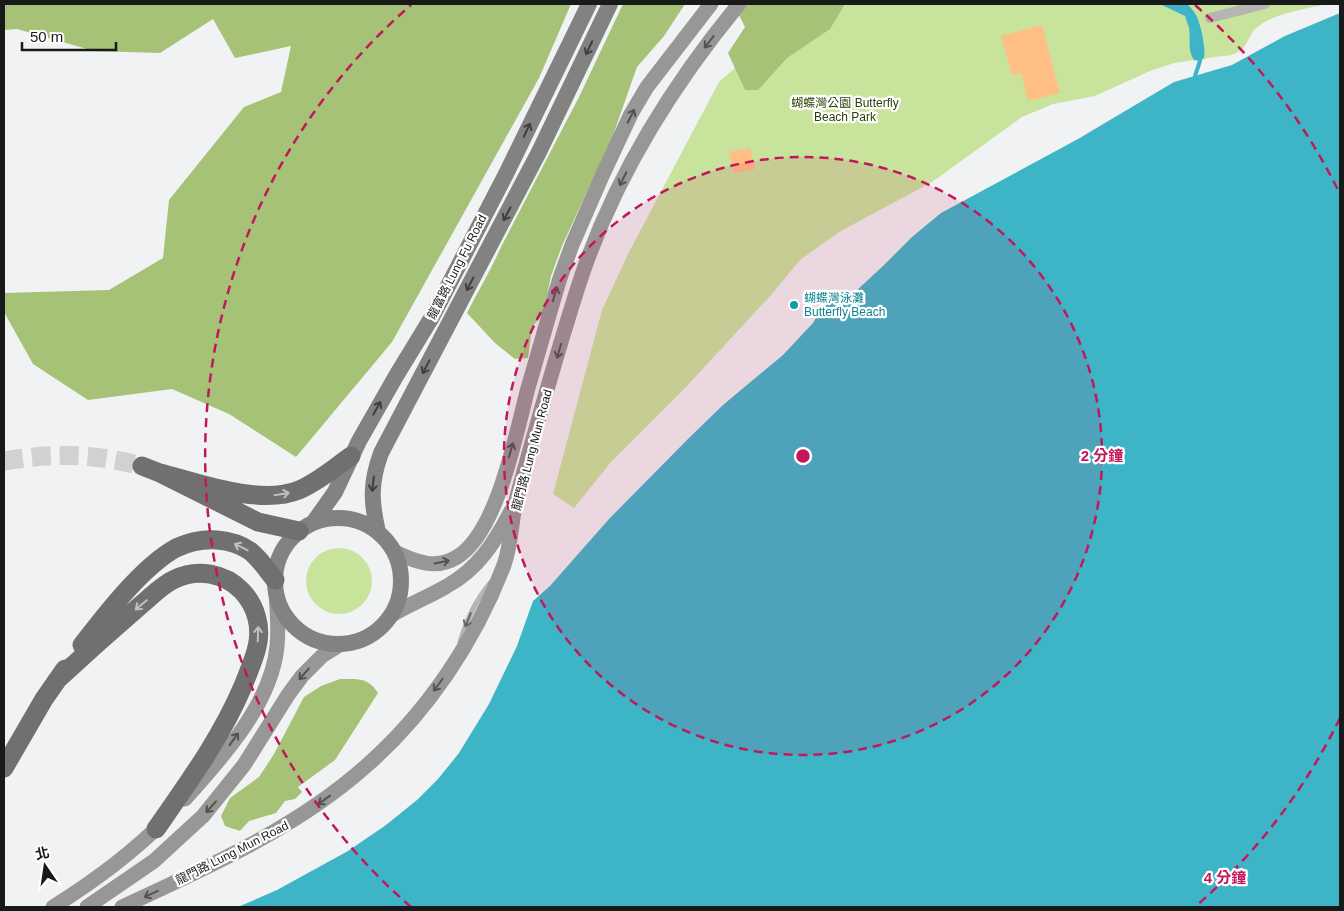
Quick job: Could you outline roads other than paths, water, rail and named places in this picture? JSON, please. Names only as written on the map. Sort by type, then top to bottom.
[{"type":"highway","points":[[160,473],[240,493],[274,496],[306,487],[350,456]]},
{"type":"highway","points":[[142,466],[160,473],[253,520],[270,526],[306,527]]},
{"type":"highway","points":[[4,768],[24,732],[80,648],[110,610],[157,562],[176,548],[203,540],[234,543],[256,557],[275,586]]},
{"type":"highway","points":[[57,680],[117,625],[174,579],[194,574],[209,574],[230,581],[246,596],[255,610],[259,629],[257,648],[249,671],[211,748],[156,829]]},
{"type":"main road","name":"龍富路 Lung Fu Road","points":[[53,907],[102,875],[156,829],[202,781],[224,754],[254,710],[271,675],[277,648],[279,623],[275,586],[280,557],[285,546],[306,527],[334,492],[350,456],[432,317],[506,174],[589,4]]},
{"type":"main road","name":"龍富路 Lung Fu Road","points":[[378,532],[374,514],[372,488],[381,453],[539,152],[610,4]]},
{"type":"main road","name":"龍門路 Lung Mun Road","points":[[396,552],[425,564],[441,563],[457,557],[480,533],[498,497],[554,299],[583,219],[627,123],[647,86],[711,4]]},
{"type":"main road","name":"龍門路 Lung Mun Road","points":[[122,907],[252,845],[323,801],[385,748],[423,706],[454,664],[482,615],[509,550],[516,502],[574,298],[594,240],[607,210],[653,122],[679,82],[739,4]]},
{"type":"main road","points":[[392,615],[448,586],[472,568],[494,541],[516,502]]},
{"type":"main road","points":[[275,586],[280,610],[288,621],[301,632],[323,642],[342,644],[359,641],[370,636],[380,629],[397,606],[402,588],[402,575],[396,552],[378,532],[371,526],[348,518],[330,518],[306,527]]},
{"type":"main road","points":[[87,907],[154,860],[204,816],[244,765],[298,681],[314,663],[342,644]]},
{"type":"street","points":[[1210,18],[1265,4]]},
{"type":"water","points":[[1160,4],[1187,4],[1192,10],[1197,17],[1202,32],[1204,58],[1200,61],[1194,60],[1192,56],[1189,28],[1185,16]]},
{"type":"water","points":[[1340,13],[1340,907],[238,907],[277,890],[348,851],[386,825],[417,800],[438,779],[459,753],[489,704],[517,646],[533,601],[550,586],[609,519],[688,439],[723,405],[783,355],[813,323],[820,311],[834,298],[855,292],[912,237],[941,213],[1078,139],[1174,82],[1232,65],[1285,36]]},
{"type":"waterway","points":[[1195,76],[1200,61],[1199,57]]},
{"type":"tunnel","points":[[4,461],[73,456],[107,459],[142,466]]},
{"type":"place","name":"蝴蝶灣泳灘 Butterfly Beach","points":[[794,305]]},
{"type":"park label","name":"蝴蝶灣公園 Butterfly Beach Park","points":[[845,110]]}]
